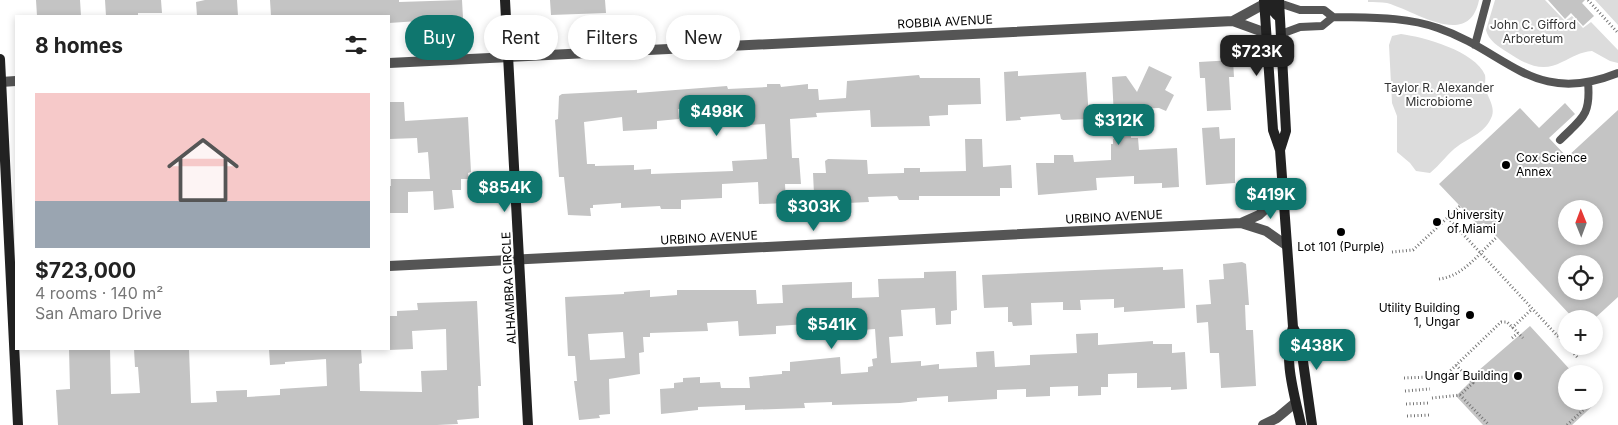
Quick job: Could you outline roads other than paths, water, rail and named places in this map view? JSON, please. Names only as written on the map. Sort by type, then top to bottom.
[{"type":"street","name":"ALHAMBRA CIRCLE","points":[[506,0],[507,15]]},
{"type":"street","name":"ROBBIA AVENUE","points":[[558,54],[1233,20],[1272,1]]},
{"type":"street","points":[[1272,1],[1280,18],[1281,34],[1286,132],[1280,150]]},
{"type":"street","points":[[1272,1],[1266,33],[1273,130],[1280,150],[1292,327],[1289,342],[1290,376],[1301,425]]},
{"type":"street","name":"ROBBIA AVENUE","points":[[1233,20],[1266,33]]},
{"type":"street","name":"ROBBIA AVENUE","points":[[390,63],[484,57]]},
{"type":"street","points":[[0,59],[4,219],[14,284],[15,319]]},
{"type":"street","name":"ALHAMBRA CIRCLE","points":[[508,60],[528,425]]},
{"type":"street","points":[[1,82],[15,81]]},
{"type":"street","name":"URBINO AVENUE","points":[[390,266],[1240,223],[1259,215],[1282,193]]},
{"type":"street","name":"URBINO AVENUE","points":[[1240,223],[1266,231],[1286,246]]},
{"type":"street","points":[[1292,327],[1300,340],[1312,425]]},
{"type":"street","points":[[16,350],[18,425]]},
{"type":"street","points":[[1263,425],[1277,418],[1295,403]]},
{"type":"lane","points":[[1475,45],[1487,0]]},
{"type":"lane","points":[[1272,1],[1300,10],[1324,10],[1333,17]]},
{"type":"lane","points":[[1281,34],[1300,27],[1322,26],[1333,17],[1373,16],[1436,27],[1475,45],[1501,62],[1545,81],[1571,84],[1588,82],[1618,73]]},
{"type":"lane","points":[[1560,140],[1585,115],[1589,101],[1588,82]]},
{"type":"place","name":"Cox Science Annex","points":[[1506,165]]},
{"type":"place","name":"University of Miami","points":[[1437,222]]},
{"type":"place","name":"Lot 101 (Purple)","points":[[1341,232]]},
{"type":"place","name":"Utility Building 1, Ungar","points":[[1470,315]]},
{"type":"place","name":"Ungar Building","points":[[1518,376]]},
{"type":"park label","name":"John C. Gifford Arboretum","points":[[1533,32]]},
{"type":"park label","name":"Taylor R. Alexander Microbiome","points":[[1439,95]]}]
